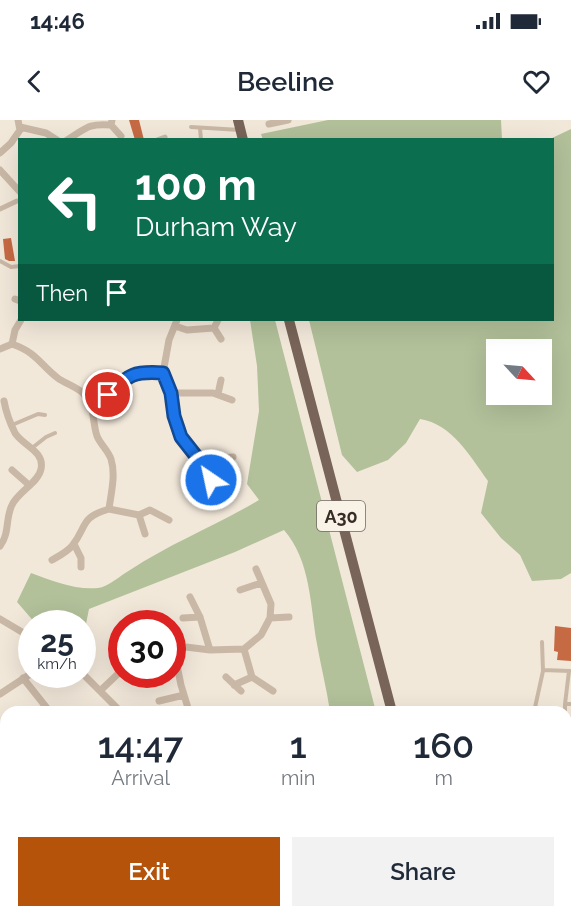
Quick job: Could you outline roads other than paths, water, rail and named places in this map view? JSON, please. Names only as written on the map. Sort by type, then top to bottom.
[{"type":"main road","name":"A30","points":[[290,321],[390,706]]},
{"type":"street","points":[[269,124],[283,120]]},
{"type":"street","points":[[70,138],[86,127],[112,122],[121,136]]},
{"type":"street","points":[[0,153],[11,143],[19,123],[53,138]]},
{"type":"street","points":[[0,171],[18,190]]},
{"type":"street","points":[[0,209],[17,201]]},
{"type":"street","points":[[12,344],[15,330],[20,321]]},
{"type":"street","points":[[214,328],[218,321]]},
{"type":"street","points":[[209,506],[213,491],[211,480],[181,437],[174,416],[171,393],[163,373],[169,340],[176,323],[187,330],[214,328]]},
{"type":"street","points":[[214,328],[221,339]]},
{"type":"street","points":[[0,349],[12,344],[33,354],[59,379],[83,393],[91,404],[97,438],[111,460],[114,475],[109,509]]},
{"type":"street","points":[[91,404],[108,395],[123,379],[132,375],[140,372],[163,373]]},
{"type":"street","points":[[218,394],[221,380]]},
{"type":"street","points":[[171,393],[218,394],[232,400]]},
{"type":"street","points":[[0,546],[8,531],[11,507],[19,494],[38,476],[42,468],[40,458],[16,434],[3,403]]},
{"type":"street","points":[[202,464],[213,459],[233,457]]},
{"type":"street","points":[[12,470],[29,485]]},
{"type":"street","points":[[213,491],[225,494]]},
{"type":"street","points":[[52,560],[74,544],[82,525],[89,517],[109,509],[139,515],[150,510],[170,520]]},
{"type":"street","points":[[139,515],[145,534]]},
{"type":"street","points":[[74,544],[81,558],[81,567]]},
{"type":"street","points":[[186,647],[210,650],[244,648],[261,635],[270,618],[271,604],[256,568]]},
{"type":"street","points":[[240,590],[261,583]]},
{"type":"street","points":[[190,597],[200,617],[210,650]]},
{"type":"street","points":[[186,618],[200,617]]},
{"type":"street","points":[[270,618],[289,617]]},
{"type":"street","points":[[0,619],[18,630]]},
{"type":"street","points":[[244,648],[252,677],[273,691]]},
{"type":"street","points":[[226,677],[241,691]]},
{"type":"street","points":[[234,685],[252,677]]},
{"type":"street","points":[[263,686],[273,680]]},
{"type":"street","points":[[0,694],[18,681]]},
{"type":"street","points":[[101,690],[108,683]]},
{"type":"street","points":[[96,686],[116,706]]},
{"type":"street","points":[[31,688],[45,706]]},
{"type":"street","points":[[182,688],[187,706]]},
{"type":"street","points":[[159,701],[184,695]]},
{"type":"lane","points":[[191,127],[241,130]]},
{"type":"lane","points":[[200,128],[201,138]]},
{"type":"lane","points":[[0,261],[11,267],[18,266]]},
{"type":"lane","points":[[12,425],[38,414],[45,415]]},
{"type":"lane","points":[[32,448],[55,433]]},
{"type":"lane","points":[[535,706],[543,670],[542,642]]},
{"type":"lane","points":[[543,670],[570,671],[568,704]]}]
